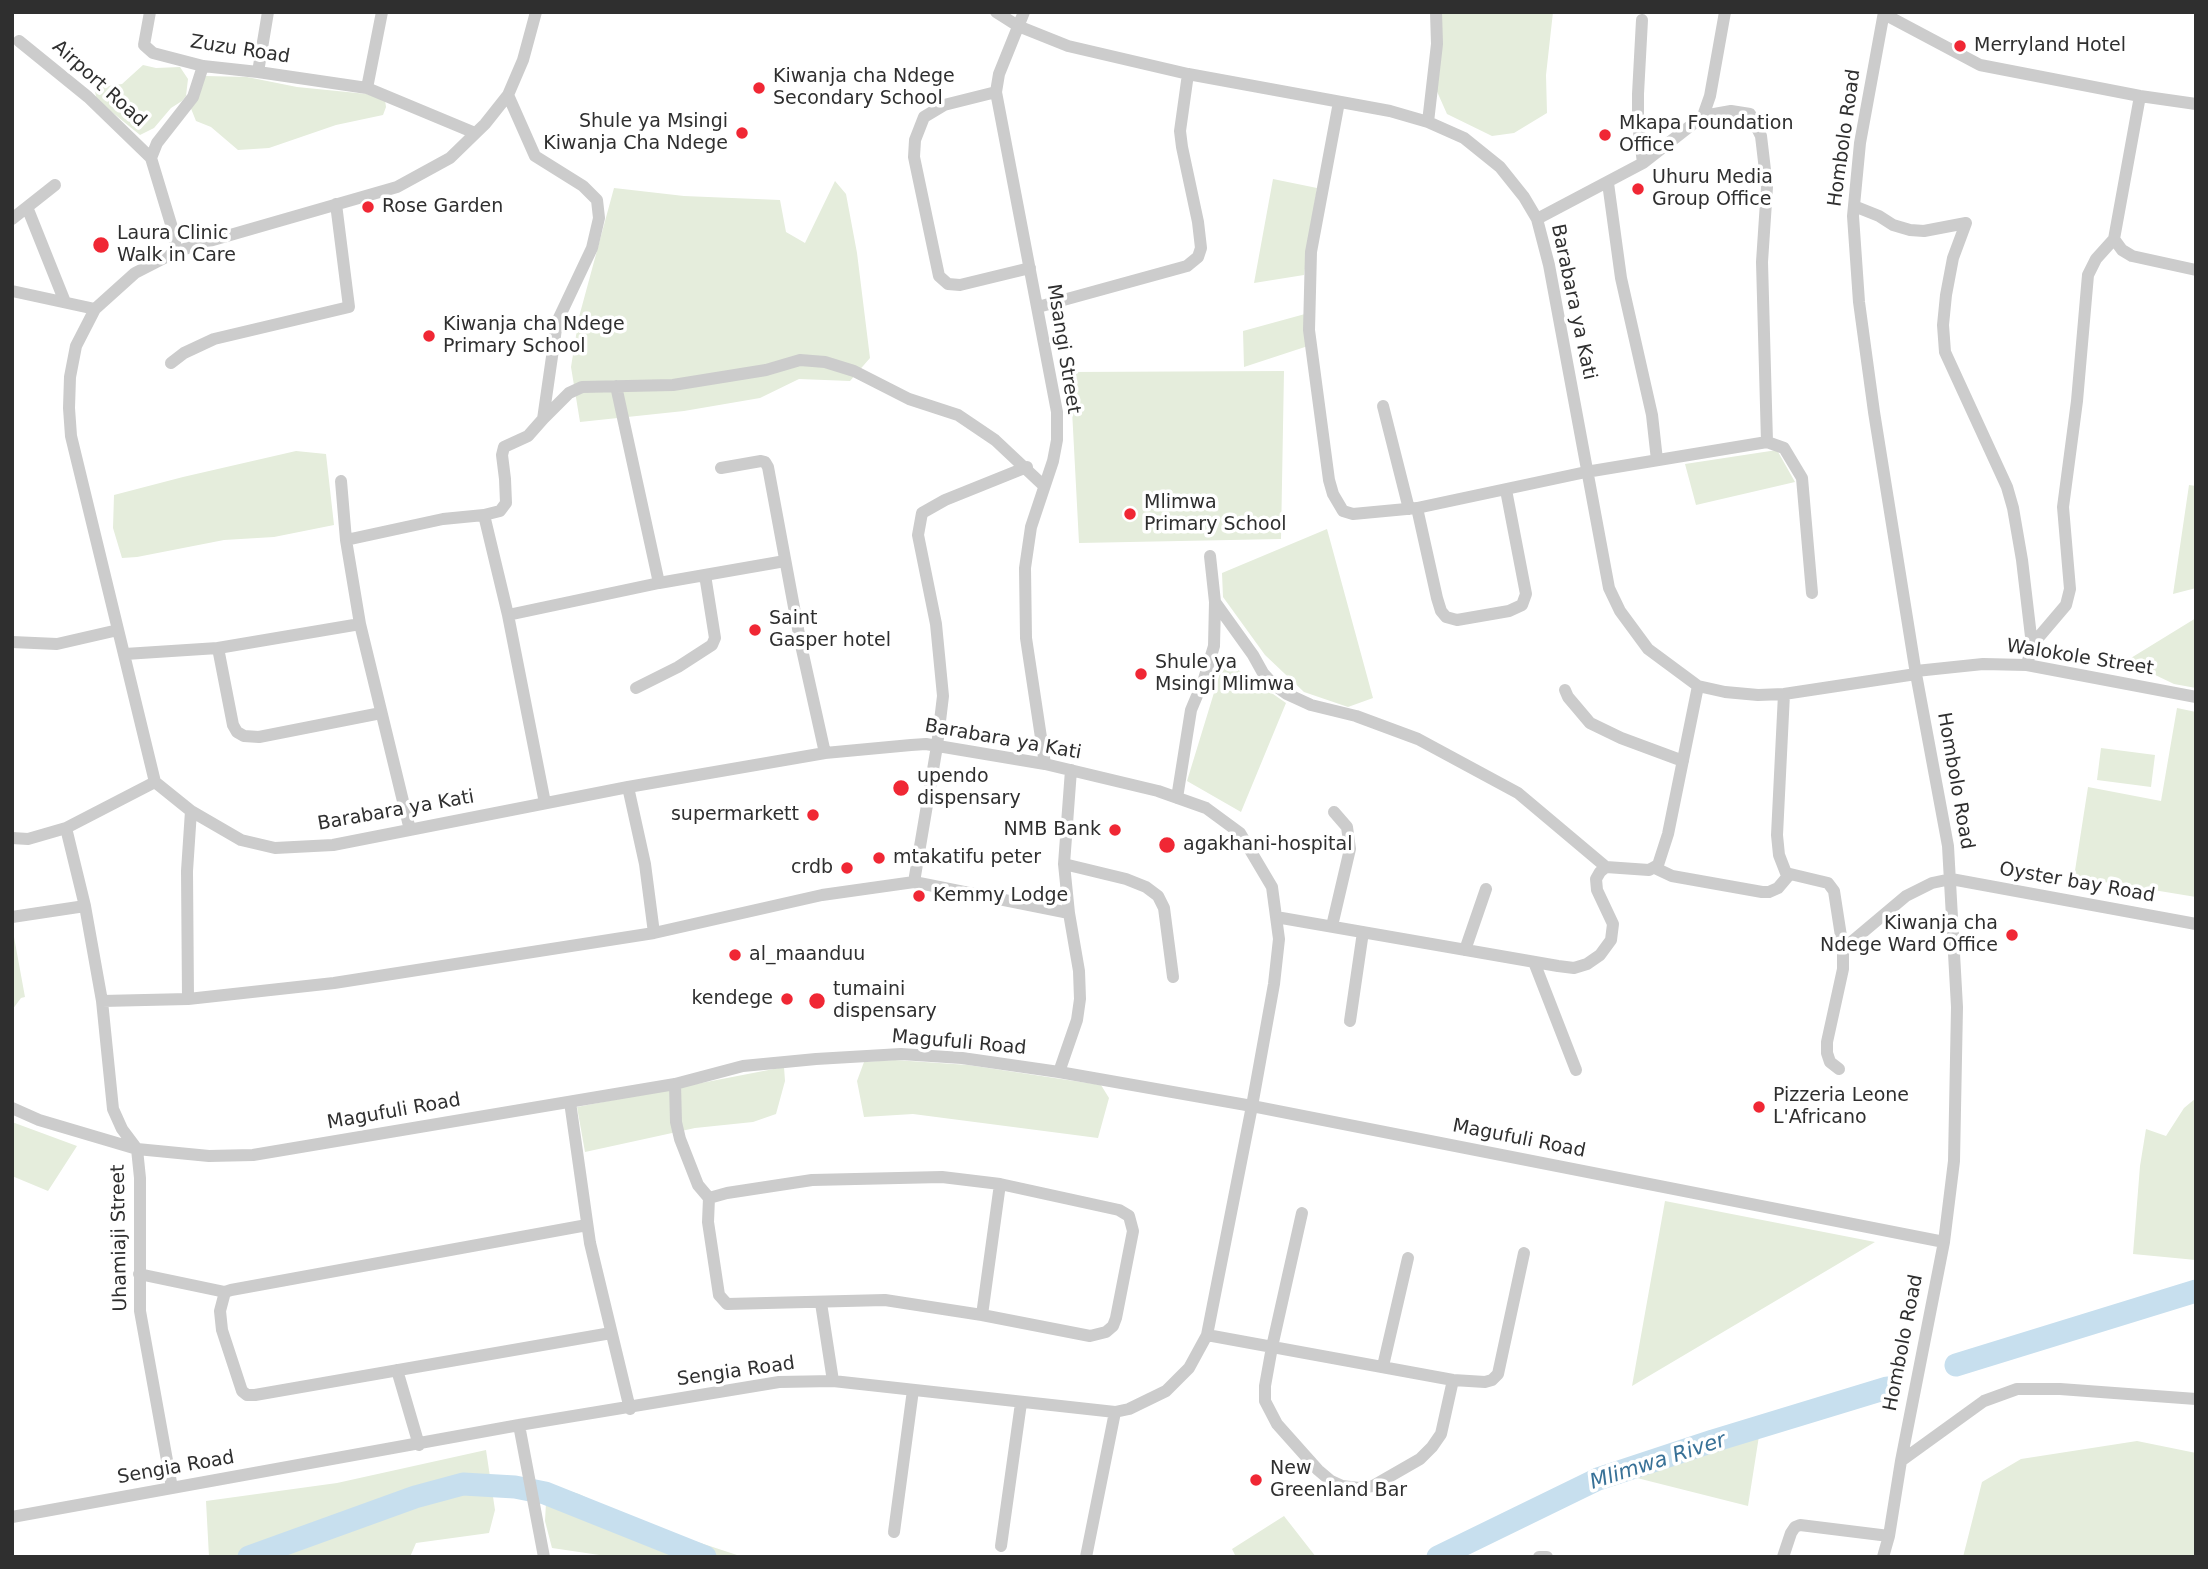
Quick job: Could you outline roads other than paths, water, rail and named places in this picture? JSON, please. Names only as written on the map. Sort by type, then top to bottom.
[{"type":"street","name":"Zuzu Road","points":[[150,12],[144,45],[153,53],[203,66],[367,88],[475,133]]},
{"type":"street","points":[[258,72],[268,12]]},
{"type":"street","points":[[367,88],[382,12]]},
{"type":"street","points":[[12,838],[28,839],[66,828],[155,782],[71,436],[70,377],[75,346],[94,309],[135,273],[176,253],[397,187],[450,158],[485,124],[508,94],[523,60],[536,12]]},
{"type":"street","name":"Barabara ya Kati","points":[[996,12],[1018,26],[1068,46],[1188,74],[1390,111],[1428,122],[1464,138],[1500,167],[1524,197],[1537,219],[1549,265],[1609,589],[1620,611],[1648,649],[1698,686],[1758,695],[1784,694],[1916,672]]},
{"type":"street","name":"Msangi Street","points":[[1024,12],[999,74],[996,92],[1057,412],[1057,440],[1031,527],[1025,568],[1024,601],[1037,720],[1045,764]]},
{"type":"street","points":[[1428,122],[1437,44],[1436,12]]},
{"type":"street","points":[[1703,116],[1710,96],[1725,12]]},
{"type":"street","points":[[1884,13],[1980,65],[2196,104]]},
{"type":"street","name":"Hombolo Road","points":[[1883,1557],[1944,1242],[1954,1161],[1957,1021],[1948,846],[1916,672],[1859,302],[1854,206],[1860,143],[1884,13]]},
{"type":"street","points":[[1642,20],[1638,114],[1643,163]]},
{"type":"street","name":"Airport Road","points":[[19,41],[88,97],[151,158]]},
{"type":"street","points":[[176,253],[174,234],[151,158],[157,143],[193,97],[203,66]]},
{"type":"street","points":[[1038,307],[1187,266],[1198,257],[1201,247],[1198,222],[1180,131],[1188,74]]},
{"type":"street","points":[[996,92],[944,105],[924,117],[915,140],[914,157],[939,276],[948,284],[960,285],[1030,268]]},
{"type":"street","points":[[508,94],[536,156],[583,186],[597,200],[599,208],[592,248],[558,322],[542,419]]},
{"type":"street","points":[[2032,645],[2066,605],[2070,589],[2063,507],[2077,401],[2088,275],[2096,259],[2114,239],[2140,96]]},
{"type":"street","points":[[1339,102],[1311,252],[1309,330],[1329,480],[1333,494],[1343,511],[1353,514],[1413,508],[1587,472],[1767,442],[1784,448],[1802,478],[1812,593]]},
{"type":"street","points":[[1537,219],[1643,163],[1703,116],[1731,111],[1750,114],[1761,136],[1768,187],[1762,262],[1767,442]]},
{"type":"street","points":[[1608,183],[1621,278],[1652,415],[1657,460]]},
{"type":"street","points":[[12,219],[55,186]]},
{"type":"street","points":[[171,363],[184,353],[214,339],[349,307],[336,204]]},
{"type":"street","points":[[27,206],[65,302]]},
{"type":"street","points":[[1854,206],[1893,225],[1910,230],[1924,231],[1966,223],[1953,258],[1946,295],[1943,325],[1945,352],[2007,487],[2022,560],[2032,645],[2027,665]]},
{"type":"street","points":[[2114,239],[2122,250],[2132,256],[2196,270]]},
{"type":"street","points":[[12,290],[94,309]]},
{"type":"street","points":[[346,540],[443,519],[500,511],[506,503],[502,455],[504,447],[528,436],[569,393],[582,387],[673,385],[766,370],[800,360],[825,362],[854,371],[909,399],[958,415],[995,440],[1027,467],[1044,486]]},
{"type":"street","points":[[615,386],[660,583]]},
{"type":"street","points":[[1383,406],[1437,598],[1446,617],[1457,620],[1509,611],[1522,605],[1526,594],[1506,490]]},
{"type":"street","points":[[721,468],[761,461],[768,467],[825,753]]},
{"type":"street","points":[[914,882],[943,696],[936,624],[918,535],[922,513],[945,500],[1027,467]]},
{"type":"street","points":[[341,481],[346,540],[360,624],[410,830]]},
{"type":"street","points":[[484,515],[508,615],[545,803]]},
{"type":"street","points":[[1177,798],[1191,710],[1214,646],[1215,601],[1210,556]]},
{"type":"street","points":[[508,615],[660,583],[785,561]]},
{"type":"street","points":[[636,688],[678,667],[712,645],[715,638],[705,575]]},
{"type":"street","points":[[1215,601],[1247,645],[1263,673],[1287,694],[1311,705],[1356,716],[1418,739],[1518,793],[1606,867],[1639,870],[1655,868],[1672,876],[1762,892],[1778,888],[1789,875]]},
{"type":"street","points":[[125,654],[218,648],[360,624]]},
{"type":"street","points":[[12,642],[57,644],[118,630]]},
{"type":"street","points":[[218,648],[233,725],[237,732],[244,736],[260,737],[381,712]]},
{"type":"street","name":"Walokole Street","points":[[1916,672],[1983,664],[2027,665],[2196,697]]},
{"type":"street","points":[[1655,868],[1668,834],[1698,686]]},
{"type":"street","points":[[1564,690],[1590,723],[1621,738],[1683,761]]},
{"type":"street","points":[[1784,694],[1777,835],[1782,864],[1789,875],[1828,883],[1834,891],[1843,949],[1839,992],[1827,1042],[1827,1053],[1830,1062],[1839,1069]]},
{"type":"street","name":"Barabara ya Kati","points":[[155,782],[191,811],[241,840],[275,848],[333,845],[628,787],[825,753],[911,745],[937,746],[1045,764],[1177,798],[1206,808],[1240,833],[1272,887],[1279,939],[1274,984],[1252,1107]]},
{"type":"street","points":[[1059,1072],[1077,1020],[1080,999],[1079,971],[1064,864],[1071,770]]},
{"type":"street","points":[[628,787],[645,864],[654,933]]},
{"type":"street","points":[[188,999],[187,871],[191,811]]},
{"type":"street","points":[[1332,926],[1350,849],[1347,827],[1334,812]]},
{"type":"street","name":"Uhamiaji Street","points":[[66,828],[85,906],[102,1001],[113,1109],[122,1129],[137,1149],[140,1178],[140,1311],[172,1488]]},
{"type":"street","points":[[1064,864],[1126,879],[1158,895],[1164,908],[1173,977]]},
{"type":"street","points":[[1276,917],[1574,968],[1587,964],[1600,955],[1611,940],[1613,924],[1597,890],[1596,879],[1606,867]]},
{"type":"street","points":[[1843,949],[1906,896],[1932,883],[1951,879]]},
{"type":"street","name":"Oyster bay Road","points":[[1951,879],[2196,924]]},
{"type":"street","points":[[102,1001],[188,999],[334,983],[654,933],[822,895],[914,882],[1069,913]]},
{"type":"street","points":[[1465,950],[1486,888]]},
{"type":"street","points":[[12,917],[85,906]]},
{"type":"street","points":[[1350,1021],[1363,932]]},
{"type":"street","points":[[1534,962],[1576,1070]]},
{"type":"street","name":"Magufuli Road","points":[[12,1108],[39,1120],[137,1149],[209,1156],[253,1155],[674,1084],[743,1066],[901,1054],[962,1058],[1059,1072],[1252,1107],[1944,1242]]},
{"type":"street","points":[[674,1084],[676,1122],[680,1139],[698,1185],[709,1198],[708,1222],[719,1295],[722,1300],[733,1305],[885,1300],[1090,1336],[1106,1332],[1113,1326],[1133,1231],[1129,1216],[1119,1210],[1000,1184],[942,1177],[812,1180],[709,1198]]},
{"type":"street","points":[[569,1102],[587,1225],[630,1409]]},
{"type":"street","name":"Sengia Road","points":[[13,1513],[172,1488],[779,1382],[832,1381],[1115,1412],[1129,1409],[1166,1391],[1189,1368],[1206,1335],[1252,1107]]},
{"type":"street","points":[[982,1315],[1000,1184]]},
{"type":"street","points":[[1302,1213],[1272,1347],[1265,1401],[1269,1413],[1318,1470],[1342,1486],[1359,1488],[1373,1486],[1420,1459],[1441,1434],[1453,1380]]},
{"type":"street","points":[[139,1275],[225,1292],[587,1225]]},
{"type":"street","points":[[1206,1335],[1453,1380],[1485,1382],[1498,1374],[1524,1253]]},
{"type":"street","points":[[1383,1366],[1408,1258]]},
{"type":"street","points":[[225,1292],[220,1311],[222,1330],[242,1391],[247,1395],[611,1334]]},
{"type":"street","points":[[821,1303],[832,1381]]},
{"type":"street","points":[[397,1370],[419,1445]]},
{"type":"street","points":[[1901,1461],[1983,1401],[2017,1389],[2060,1389],[2196,1399]]},
{"type":"street","points":[[894,1532],[914,1390]]},
{"type":"street","points":[[1001,1546],[1021,1403]]},
{"type":"street","points":[[1086,1557],[1115,1412]]},
{"type":"street","points":[[519,1426],[544,1557]]},
{"type":"street","points":[[1783,1557],[1791,1532],[1800,1525],[1889,1536]]},
{"type":"street","points":[[1539,1557],[1547,1557]]},
{"type":"waterway","name":"Mlimwa River","points":[[1956,1365],[2196,1291]]},
{"type":"waterway","name":"Mlimwa River","points":[[1438,1557],[1598,1479],[1887,1388]]},
{"type":"waterway","name":"Mlimwa River","points":[[249,1557],[415,1497],[463,1484],[515,1487],[545,1493],[705,1557]]},
{"type":"place","name":"Merryland Hotel","points":[[1960,46]]},
{"type":"place","name":"Kiwanja cha Ndege Secondary School","points":[[759,88]]},
{"type":"place","name":"Shule ya Msingi Kiwanja Cha Ndege","points":[[742,133]]},
{"type":"place","name":"Mkapa Foundation Office","points":[[1605,135]]},
{"type":"place","name":"Uhuru Media Group Office","points":[[1638,189]]},
{"type":"place","name":"Rose Garden","points":[[368,207]]},
{"type":"place","name":"Laura Clinic Walk in Care","points":[[101,245]]},
{"type":"place","name":"Kiwanja cha Ndege Primary School","points":[[429,336]]},
{"type":"place","name":"Mlimwa Primary School","points":[[1130,514]]},
{"type":"place","name":"Saint Gasper hotel","points":[[755,630]]},
{"type":"place","name":"Shule ya Msingi Mlimwa","points":[[1141,674]]},
{"type":"place","name":"upendo dispensary","points":[[901,788]]},
{"type":"place","name":"supermarkett","points":[[813,815]]},
{"type":"place","name":"NMB Bank","points":[[1115,830]]},
{"type":"place","name":"agakhani-hospital","points":[[1167,845]]},
{"type":"place","name":"mtakatifu peter","points":[[879,858]]},
{"type":"place","name":"crdb","points":[[847,868]]},
{"type":"place","name":"Kemmy Lodge","points":[[919,896]]},
{"type":"place","name":"Kiwanja cha Ndege Ward Office","points":[[2012,935]]},
{"type":"place","name":"al_maanduu","points":[[735,955]]},
{"type":"place","name":"kendege","points":[[787,999]]},
{"type":"place","name":"tumaini dispensary","points":[[817,1001]]},
{"type":"place","name":"Pizzeria Leone L'Africano","points":[[1759,1107]]},
{"type":"place","name":"New Greenland Bar","points":[[1256,1480]]}]
